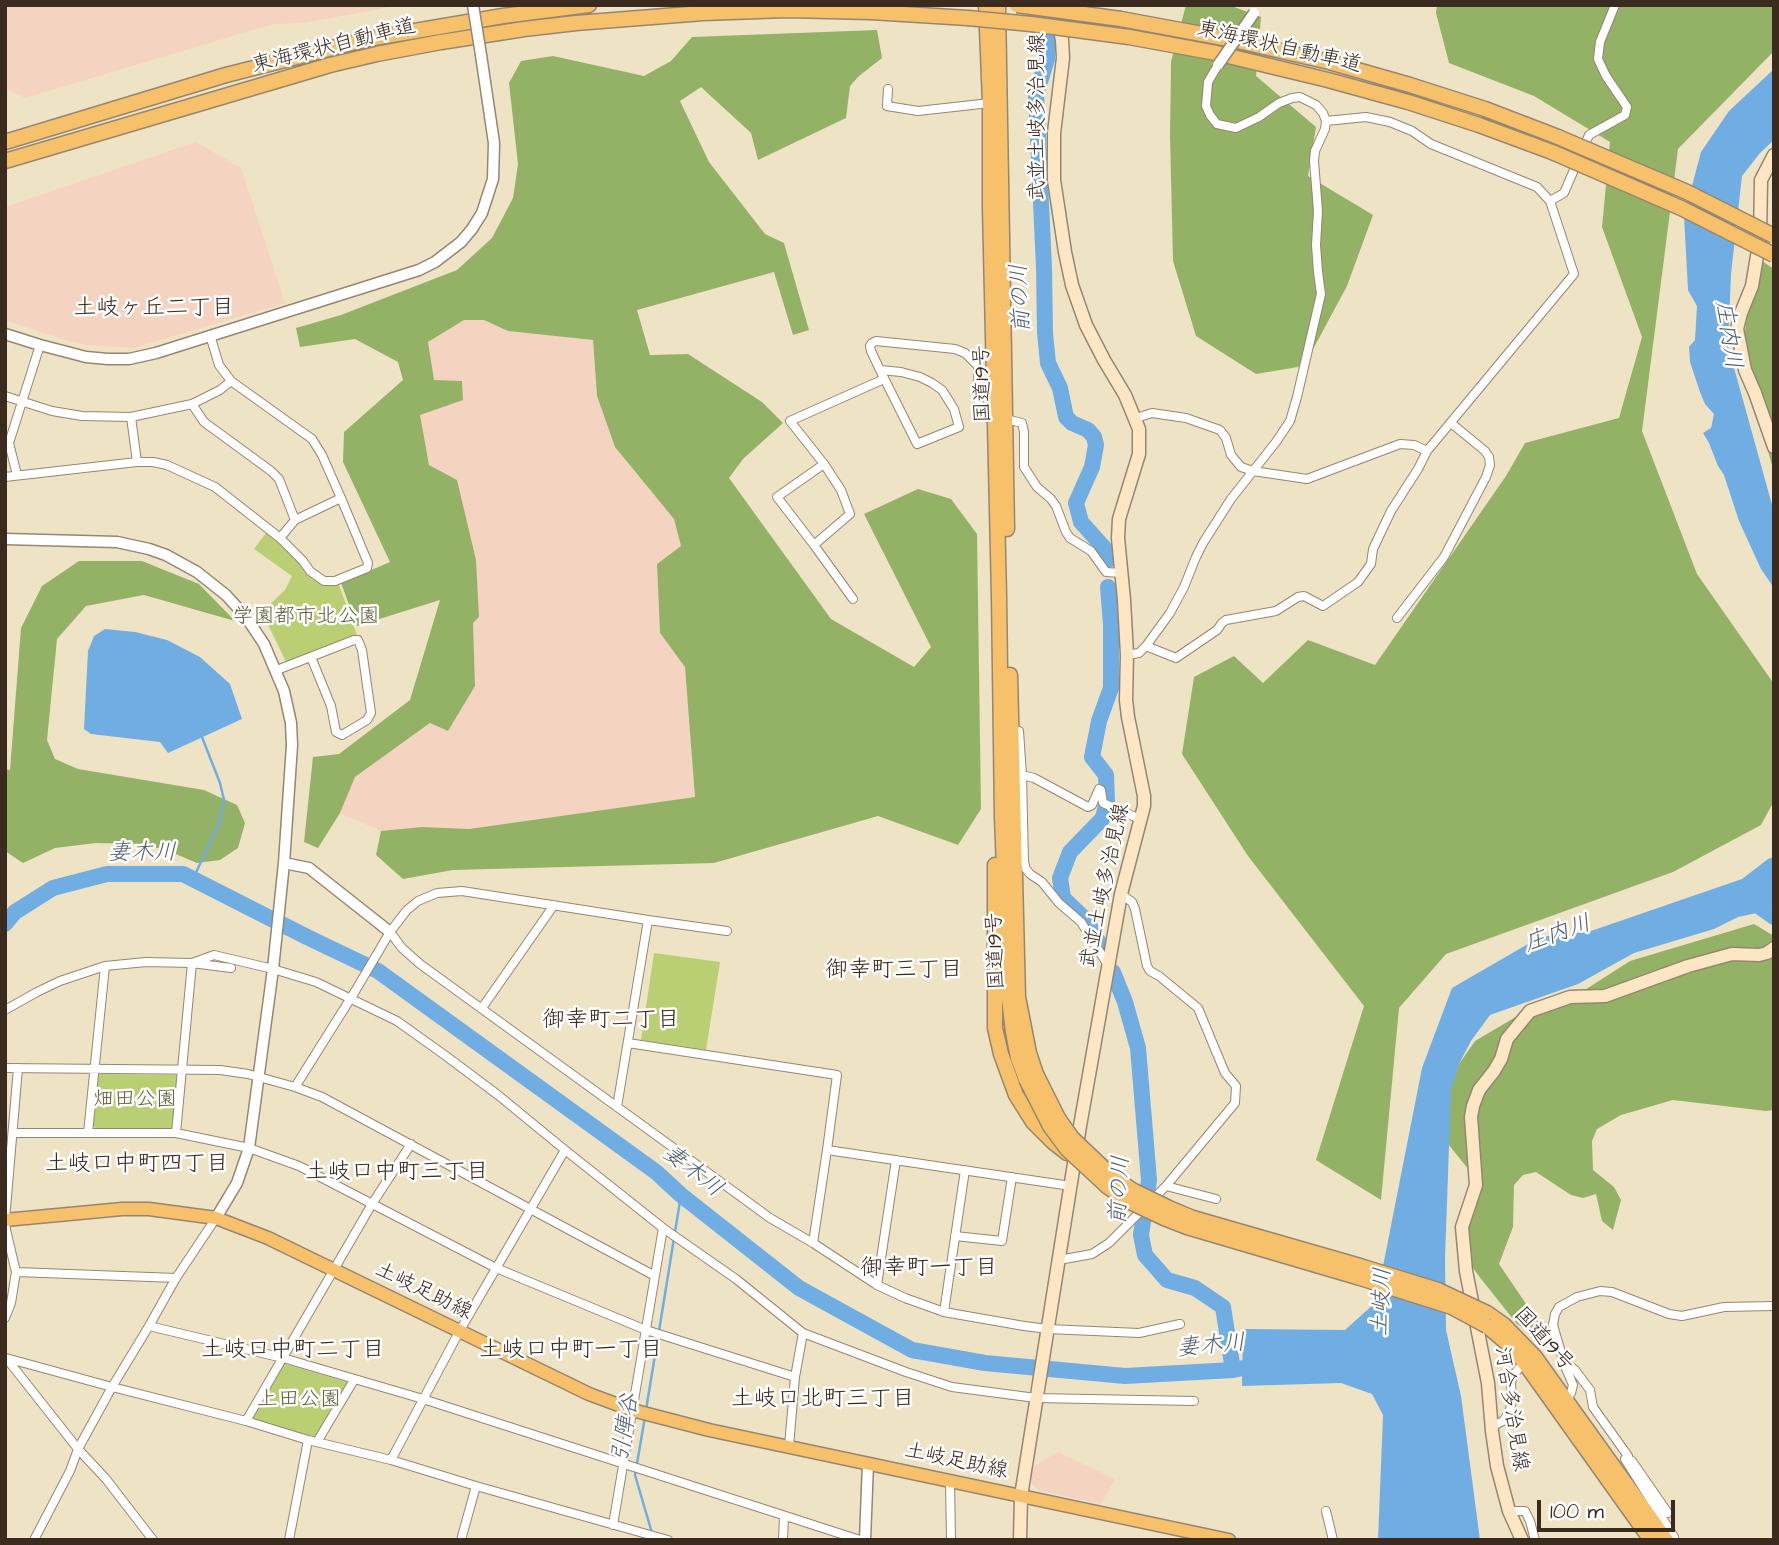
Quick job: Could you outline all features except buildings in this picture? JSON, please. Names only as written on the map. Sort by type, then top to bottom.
[{"type":"highway","name":"東海環状自動車道","points":[[5,142],[226,75],[368,40],[503,16],[589,5]]},
{"type":"highway","points":[[999,70],[1004,52],[1004,5]]},
{"type":"highway","name":"東海環状自動車道","points":[[1017,5],[1121,19],[1255,45],[1329,62],[1435,93],[1559,136],[1687,192],[1774,236]]},
{"type":"highway","name":"国道19号","points":[[989,8],[999,70],[999,596],[1002,817],[1009,999],[1018,1058],[1072,1138],[1123,1184],[1166,1213],[1194,1218],[1359,1271],[1438,1290],[1487,1320],[1504,1325],[1535,1357],[1567,1399],[1666,1540]]},
{"type":"highway","name":"国道19号","points":[[989,8],[990,208],[1012,730],[1018,997],[1031,1077]]},
{"type":"highway","name":"東海環状自動車道","points":[[5,161],[330,65],[415,47],[524,29],[690,14],[872,12],[1031,24],[1129,37],[1216,53],[1328,80],[1408,102],[1552,152],[1681,208],[1774,255]]},
{"type":"highway","points":[[1002,817],[995,860],[995,1028],[1009,1078],[1033,1122],[1065,1153],[1075,1155]]},
{"type":"highway","name":"国道19号","points":[[1487,1320],[1524,1362],[1651,1540]]},
{"type":"main road","name":"武並土岐多治見線","points":[[1020,1540],[1021,1496],[1075,1155],[1121,894],[1144,796],[1126,700],[1126,655],[1118,538],[1119,519],[1139,454],[1139,429],[1125,395],[1086,325],[1072,285],[1065,252],[1054,180],[1055,133],[1063,58],[1062,40],[1053,5]]},
{"type":"main road","points":[[1774,155],[1761,180],[1760,238],[1752,286],[1737,329],[1745,370],[1774,447]]},
{"type":"main road","name":"河合多治見線","points":[[1522,1540],[1509,1511],[1497,1466],[1488,1383],[1466,1271],[1462,1227],[1476,1185],[1471,1117],[1479,1090],[1501,1059],[1507,1039],[1530,1011],[1570,997],[1605,996],[1732,954],[1759,955],[1774,948]]},
{"type":"main road","name":"土岐足助線","points":[[5,1220],[122,1209],[149,1209],[216,1218],[268,1238],[589,1394],[632,1410],[709,1430],[1229,1540]]},
{"type":"street","points":[[5,334],[86,357],[129,359],[156,353],[419,270],[435,262],[461,242],[482,213],[493,179],[494,144],[473,5]]},
{"type":"street","points":[[1550,201],[1564,193],[1589,135],[1625,115],[1627,107],[1598,60],[1600,42],[1615,5]]},
{"type":"street","points":[[1126,655],[1139,653],[1170,613],[1203,543],[1231,499],[1290,421],[1320,304],[1314,161],[1317,144],[1325,129],[1323,113],[1316,105],[1300,97],[1292,98],[1237,128],[1217,124],[1206,106],[1208,82],[1256,9]]},
{"type":"street","points":[[887,89],[887,106],[918,111],[990,103]]},
{"type":"street","points":[[1146,646],[1176,658],[1217,630],[1226,620],[1276,611],[1304,596],[1323,606],[1358,582],[1371,564],[1373,550],[1391,511],[1427,451],[1574,274],[1550,201],[1536,187],[1431,144],[1412,131],[1390,122],[1366,117],[1326,121]]},
{"type":"street","points":[[5,477],[137,462],[167,465],[202,480],[239,505],[280,538],[310,571],[324,581],[335,581],[367,568],[368,563],[341,498],[312,439],[231,381],[219,365],[210,335]]},
{"type":"street","points":[[880,370],[920,377],[942,390],[954,410],[959,427],[917,444],[884,379],[871,351],[870,346],[876,341],[955,349],[965,353],[978,366],[979,409],[985,417],[1021,424],[1024,432],[1024,467],[1037,487],[1056,506],[1070,538],[1091,551],[1106,572],[1121,573]]},
{"type":"street","points":[[17,475],[7,442],[40,345]]},
{"type":"street","points":[[814,545],[850,513],[841,490],[790,421],[884,379]]},
{"type":"street","points":[[5,396],[52,411],[82,416],[131,417],[192,404],[220,390],[231,381]]},
{"type":"street","points":[[192,404],[204,422],[279,479],[295,520]]},
{"type":"street","points":[[1136,418],[1152,412],[1177,416],[1220,430],[1226,438],[1231,455],[1241,467],[1307,479],[1396,445],[1414,446],[1427,451]]},
{"type":"street","points":[[131,417],[137,462]]},
{"type":"street","points":[[1397,618],[1444,557],[1490,465],[1485,451],[1451,423]]},
{"type":"street","points":[[824,464],[777,498],[853,599]]},
{"type":"street","points":[[280,538],[295,520],[341,498]]},
{"type":"street","points":[[5,539],[117,541],[166,555],[197,572],[236,605],[264,644],[277,670],[288,707],[292,745],[282,882],[249,1148],[237,1183],[176,1278],[112,1387],[78,1449],[70,1471],[34,1540]]},
{"type":"street","points":[[277,670],[354,640],[358,640],[362,650],[371,713],[367,720],[342,735],[336,732],[331,706],[312,657]]},
{"type":"street","points":[[1012,730],[1019,731],[1026,869],[1081,922],[1108,965]]},
{"type":"street","points":[[1022,775],[1034,778],[1087,807],[1091,805],[1099,789],[1106,804],[1140,819]]},
{"type":"street","points":[[284,863],[309,867],[420,964],[770,1218],[877,1285],[944,1312],[1048,1331],[1139,1333],[1180,1324]]},
{"type":"street","points":[[295,1087],[353,996],[387,936],[407,910],[418,901],[437,893],[462,891],[727,931]]},
{"type":"street","points":[[1059,1260],[1100,1250],[1166,1186],[1235,1103],[1236,1086],[1225,1073],[1198,1008],[1150,971],[1135,909],[1132,902],[1121,894]]},
{"type":"street","points":[[482,1008],[554,905]]},
{"type":"street","points":[[617,1107],[648,919]]},
{"type":"street","points":[[192,963],[214,955],[273,965],[353,996],[397,1021],[498,1095],[663,1228],[736,1279],[803,1333],[906,1373],[952,1387],[1036,1395],[1194,1401]]},
{"type":"street","points":[[5,1010],[60,981],[105,966],[146,962],[192,963],[231,968]]},
{"type":"street","points":[[176,1133],[192,963]]},
{"type":"street","points":[[88,1133],[105,966]]},
{"type":"street","points":[[628,1043],[836,1076],[813,1243]]},
{"type":"street","points":[[5,1068],[220,1070],[248,1074],[295,1087],[322,1097],[655,1276]]},
{"type":"street","points":[[5,1318],[11,1303],[16,1272],[5,1220],[7,1171],[18,1068]]},
{"type":"street","points":[[13,1133],[176,1133],[249,1148],[299,1166],[496,1268],[646,1330],[795,1377]]},
{"type":"street","points":[[246,1421],[372,1204],[411,1144]]},
{"type":"street","points":[[391,1460],[459,1332],[565,1150]]},
{"type":"street","points":[[827,1150],[1071,1186]]},
{"type":"street","points":[[877,1285],[896,1160]]},
{"type":"street","points":[[944,1312],[965,1170]]},
{"type":"street","points":[[955,1236],[1002,1241],[1012,1177]]},
{"type":"street","points":[[1166,1186],[1216,1199]]},
{"type":"street","points":[[613,1525],[663,1228]]},
{"type":"street","points":[[16,1272],[176,1278]]},
{"type":"street","points":[[1567,1399],[1573,1385],[1553,1325],[1559,1307],[1577,1297],[1601,1291],[1612,1292],[1669,1314],[1682,1316],[1724,1307],[1774,1306]]},
{"type":"street","points":[[149,1326],[284,1358],[423,1399],[862,1540],[868,1463]]},
{"type":"street","points":[[789,1446],[795,1377],[803,1333]]},
{"type":"street","points":[[6,1357],[391,1460],[668,1540]]},
{"type":"street","points":[[6,1357],[153,1540]]},
{"type":"street","points":[[1563,1360],[1575,1370],[1590,1390],[1593,1407],[1668,1513]]},
{"type":"street","points":[[1492,1427],[1503,1421],[1509,1413],[1513,1377],[1524,1362]]},
{"type":"street","points":[[289,1540],[313,1441],[354,1380]]},
{"type":"street","points":[[1628,1456],[1625,1460],[1674,1537],[1672,1540]]},
{"type":"street","points":[[950,1480],[951,1540]]},
{"type":"street","points":[[461,1540],[476,1486]]},
{"type":"street","points":[[1326,1511],[1333,1540]]},
{"type":"street","points":[[1509,1511],[1525,1511],[1535,1540]]},
{"type":"street","points":[[783,1540],[785,1516]]},
{"type":"shaded area","points":[[5,5],[402,5],[303,23],[273,24],[25,98],[5,88]]},
{"type":"shaded area","points":[[196,142],[241,168],[285,303],[133,348],[86,345],[5,320],[5,207]]},
{"type":"shaded area","points":[[464,320],[484,320],[508,331],[593,340],[597,396],[615,447],[674,519],[681,546],[657,564],[660,633],[685,667],[695,797],[469,829],[422,827],[381,831],[340,813],[355,777],[431,723],[475,686],[473,623],[429,465],[420,414],[463,400],[461,381],[434,380],[428,341]]},
{"type":"shaded area","points":[[1058,1452],[1115,1479],[1101,1504],[1038,1490],[1028,1479],[1029,1469]]},
{"type":"green space","points":[[1186,5],[1229,5],[1261,17],[1256,76],[1316,127],[1308,176],[1373,215],[1347,286],[1304,366],[1256,374],[1196,336],[1173,261],[1171,62]]},
{"type":"green space","points":[[1437,5],[1774,5],[1774,51],[1678,149],[1642,431],[1697,574],[1774,684],[1774,801],[1761,825],[1673,872],[1446,954],[1399,1008],[1381,1200],[1316,1160],[1364,1006],[1248,856],[1182,754],[1194,677],[1234,656],[1263,683],[1308,640],[1375,665],[1506,476],[1525,443],[1619,418],[1642,337],[1602,227],[1610,142],[1534,96],[1449,63],[1436,13]]},
{"type":"green space","points":[[877,30],[882,58],[850,86],[846,118],[758,160],[751,133],[701,87],[680,101],[709,162],[765,234],[784,243],[809,330],[793,335],[774,272],[637,310],[650,355],[688,354],[762,402],[783,423],[743,459],[729,478],[831,619],[914,667],[931,647],[864,514],[918,489],[951,499],[977,534],[981,809],[958,845],[878,816],[714,863],[453,870],[403,879],[376,855],[381,831],[422,827],[469,829],[695,797],[685,667],[660,633],[657,564],[681,546],[674,519],[615,447],[597,396],[593,340],[508,331],[484,320],[464,320],[428,342],[434,380],[462,381],[463,400],[420,415],[429,465],[457,480],[476,560],[479,617],[473,623],[475,686],[448,731],[430,723],[355,777],[340,813],[318,848],[304,842],[313,757],[339,754],[410,700],[440,600],[357,626],[341,583],[390,562],[343,462],[344,432],[403,380],[398,362],[355,339],[300,347],[296,328],[341,315],[457,270],[492,238],[513,198],[518,164],[509,83],[521,61],[553,56],[644,76],[671,61],[692,37]]},
{"type":"green space","points":[[1756,257],[1774,269],[1774,472],[1741,357]]},
{"type":"green space","name":"学園都市北公園","points":[[266,533],[295,557],[312,579],[327,585],[339,585],[357,635],[287,664],[262,612],[285,590],[292,576],[254,549]]},
{"type":"green space","points":[[79,561],[142,561],[199,584],[235,621],[144,595],[86,606],[57,639],[47,740],[55,759],[78,769],[204,790],[237,805],[245,823],[238,848],[220,860],[197,863],[143,844],[96,843],[55,848],[23,863],[5,851],[5,769],[10,770],[21,628],[42,586]]},
{"type":"green space","points":[[1754,924],[1774,936],[1774,1110],[1673,1100],[1621,1115],[1597,1129],[1592,1141],[1593,1170],[1614,1187],[1621,1200],[1613,1230],[1602,1221],[1596,1194],[1583,1198],[1571,1195],[1536,1172],[1523,1175],[1514,1185],[1513,1227],[1499,1264],[1539,1323],[1529,1331],[1517,1324],[1466,1259],[1461,1247],[1473,1175],[1436,1129],[1459,1064],[1475,1041],[1524,1012],[1552,1011],[1630,961]]},
{"type":"green space","points":[[654,953],[720,962],[706,1050],[641,1040]]},
{"type":"green space","name":"畑田公園","points":[[176,1075],[178,1078],[173,1127],[95,1128],[93,1125],[97,1076]]},
{"type":"green space","name":"上田公園","points":[[285,1364],[347,1382],[348,1386],[315,1437],[251,1420]]},
{"type":"water","name":"庄内川","points":[[1774,69],[1774,140],[1742,176],[1731,274],[1728,346],[1774,512],[1774,588],[1761,569],[1739,521],[1724,475],[1703,433],[1711,428],[1714,414],[1705,404],[1690,362],[1689,347],[1695,340],[1697,306],[1688,290],[1684,216],[1701,152],[1729,111]]},
{"type":"water","points":[[105,629],[135,632],[167,640],[200,657],[230,684],[242,719],[168,753],[160,742],[91,734],[84,729],[88,651],[94,636]]},
{"type":"water","points":[[1774,857],[1774,904],[1714,929],[1634,953],[1578,984],[1490,1015],[1471,1041],[1459,1064],[1451,1090],[1445,1259],[1446,1330],[1461,1396],[1480,1540],[1378,1540],[1383,1415],[1372,1394],[1341,1383],[1242,1386],[1243,1329],[1345,1330],[1376,1302],[1422,1068],[1452,988],[1540,937],[1591,931],[1742,879]]},
{"type":"waterway","name":"前の川","points":[[1038,5],[1048,33],[1047,59],[1036,95],[1048,363],[1060,388],[1066,417],[1072,423],[1088,430],[1094,437],[1096,445],[1092,467],[1076,503],[1081,522],[1107,551],[1108,560]]},
{"type":"waterway","name":"前の川","points":[[1103,950],[1086,920],[1063,898],[1060,878],[1070,852],[1103,818],[1107,801],[1106,775],[1092,757],[1099,721],[1111,688],[1108,587]]},
{"type":"waterway","points":[[193,879],[219,823],[224,800],[202,737]]},
{"type":"waterway","name":"妻木川","points":[[5,924],[15,912],[53,888],[107,874],[183,874],[378,971],[656,1172],[681,1195],[799,1288],[912,1350],[985,1363],[1125,1376],[1233,1370],[1264,1364]]},
{"type":"waterway","points":[[1757,893],[1760,907],[1774,917]]},
{"type":"waterway","name":"前の川","points":[[1113,972],[1138,1048],[1149,1180],[1141,1235],[1145,1255],[1167,1280],[1195,1288],[1223,1307],[1233,1370]]},
{"type":"waterway","name":"引陣谷","points":[[659,1331],[681,1195]]},
{"type":"waterway","name":"引陣谷","points":[[646,1410],[658,1337]]},
{"type":"waterway","name":"引陣谷","points":[[645,1417],[635,1475],[652,1533]]},
{"type":"district","name":"土岐ヶ丘二丁目","points":[[154,309]]},
{"type":"district","name":"御幸町三丁目","points":[[894,971]]},
{"type":"district","name":"御幸町二丁目","points":[[611,1021]]},
{"type":"district","name":"土岐口中町四丁目","points":[[137,1165]]},
{"type":"district","name":"土岐口中町三丁目","points":[[397,1173]]},
{"type":"district","name":"御幸町一丁目","points":[[929,1269]]},
{"type":"district","name":"土岐口中町二丁目","points":[[293,1351]]},
{"type":"district","name":"土岐口中町一丁目","points":[[571,1351]]},
{"type":"district","name":"土岐口北町三丁目","points":[[823,1400]]},
{"type":"water label","name":"土岐川","points":[[1383,1302]]}]
